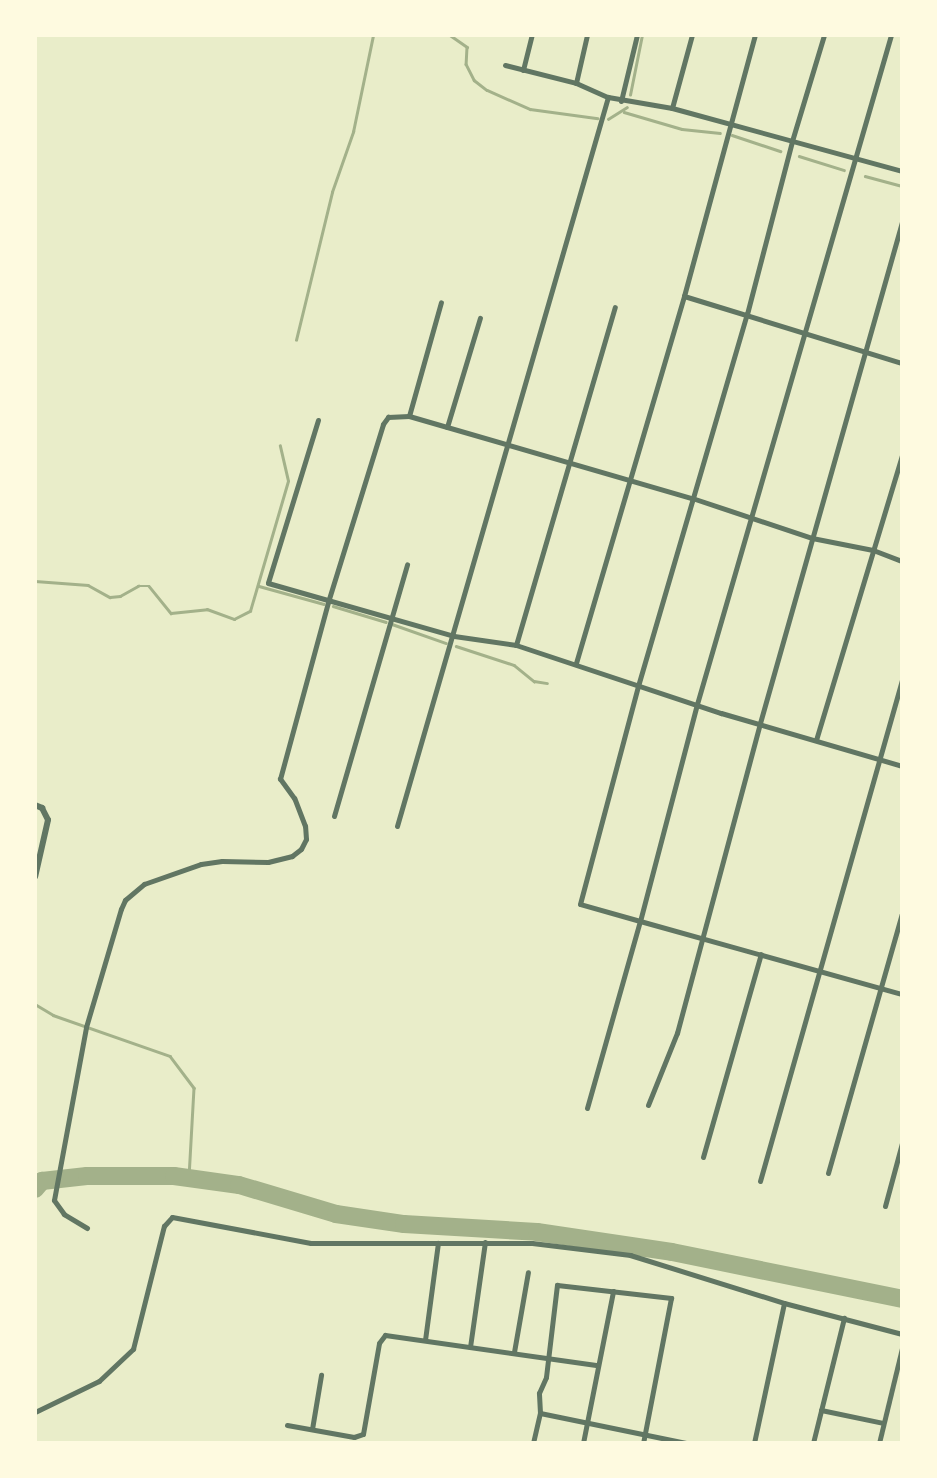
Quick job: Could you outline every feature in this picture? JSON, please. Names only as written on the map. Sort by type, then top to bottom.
[{"type":"street","points":[[523,70],[532,35]]},
{"type":"street","points":[[576,83],[587,35]]},
{"type":"street","points":[[621,101],[637,35]]},
{"type":"street","points":[[672,108],[692,35]]},
{"type":"street","points":[[576,663],[684,296],[755,35]]},
{"type":"street","points":[[824,35],[792,141],[747,314],[638,686],[580,904],[902,994]]},
{"type":"street","points":[[587,1108],[697,704],[858,157],[891,35]]},
{"type":"street","points":[[505,65],[576,83],[621,101],[672,108],[902,171]]},
{"type":"street","points":[[397,826],[608,97]]},
{"type":"street","points":[[648,1105],[677,1033],[760,723],[902,222]]},
{"type":"street","points":[[684,296],[902,363]]},
{"type":"street","points":[[409,416],[441,302]]},
{"type":"street","points":[[516,645],[615,307]]},
{"type":"street","points":[[447,427],[480,318]]},
{"type":"street","points":[[87,1228],[64,1214],[54,1200],[64,1132],[86,1027],[125,900],[144,884],[201,864],[222,861],[268,862],[292,856],[302,849],[306,839],[305,826],[294,799],[280,779],[328,601],[383,424],[388,417],[409,416],[692,498],[813,538],[873,550],[902,561]]},
{"type":"street","points":[[318,420],[268,583],[454,636],[516,645],[638,686],[902,765]]},
{"type":"street","points":[[816,740],[902,455]]},
{"type":"street","points":[[334,816],[407,564]]},
{"type":"street","points":[[760,1181],[822,970],[902,680]]},
{"type":"street","points":[[35,805],[42,808],[48,820],[35,877]]},
{"type":"street","points":[[828,1173],[902,914]]},
{"type":"street","points":[[703,1157],[761,954]]},
{"type":"street","points":[[885,1206],[902,1143]]},
{"type":"street","points":[[35,1412],[99,1381],[133,1349],[164,1226],[173,1217],[312,1243],[544,1244],[630,1255],[784,1303],[902,1334]]},
{"type":"street","points":[[470,1347],[485,1242]]},
{"type":"street","points":[[425,1340],[438,1243]]},
{"type":"street","points":[[514,1352],[528,1272]]},
{"type":"street","points":[[533,1443],[540,1413],[539,1393],[546,1377],[557,1284],[671,1298],[643,1443]]},
{"type":"street","points":[[583,1443],[596,1365],[613,1291]]},
{"type":"street","points":[[754,1443],[784,1303]]},
{"type":"street","points":[[813,1443],[844,1318]]},
{"type":"street","points":[[287,1425],[354,1437],[363,1434],[382,1338],[385,1335],[596,1365]]},
{"type":"street","points":[[879,1443],[902,1348]]},
{"type":"street","points":[[312,1429],[321,1375]]},
{"type":"street","points":[[821,1410],[883,1423]]},
{"type":"street","points":[[540,1413],[587,1425],[686,1443]]},
{"type":"waterway","points":[[296,340],[332,192],[353,132],[373,35]]},
{"type":"waterway","points":[[450,35],[467,47],[466,64],[474,80],[487,90],[530,109],[597,118]]},
{"type":"waterway","points":[[630,95],[642,35]]},
{"type":"waterway","points":[[608,119],[627,107]]},
{"type":"waterway","points":[[624,112],[682,129],[720,133]]},
{"type":"waterway","points":[[732,135],[780,151]]},
{"type":"waterway","points":[[799,156],[844,170]]},
{"type":"waterway","points":[[865,176],[902,186]]},
{"type":"waterway","points":[[35,581],[88,585],[110,597],[120,596],[138,586],[149,586],[171,613],[207,609],[234,619],[250,611],[288,481],[280,446]]},
{"type":"waterway","points":[[259,586],[324,604]]},
{"type":"waterway","points":[[333,606],[386,622]]},
{"type":"waterway","points":[[392,624],[446,643]]},
{"type":"waterway","points":[[456,646],[514,665],[534,681],[547,683]]},
{"type":"waterway","points":[[35,1004],[53,1015],[170,1056],[194,1088],[189,1178]]},
{"type":"waterway","points":[[35,1189],[42,1181],[87,1176],[174,1176],[239,1185],[336,1214],[404,1224],[537,1232],[672,1252],[902,1299]]}]
